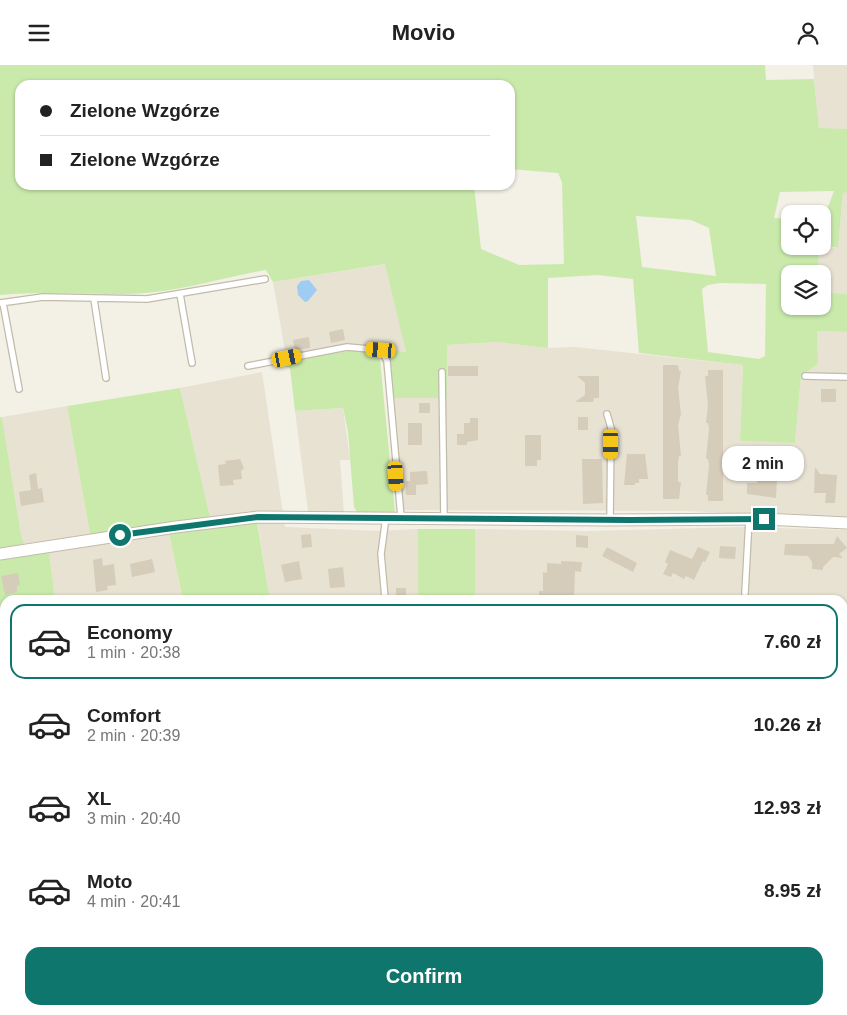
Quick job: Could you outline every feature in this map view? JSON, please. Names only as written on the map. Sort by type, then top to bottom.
[{"type":"street","points":[[0,554],[176,527],[258,517],[444,517],[610,520],[749,519],[847,523]]},
{"type":"lane","points":[[19,389],[2,303],[43,297],[147,299],[265,279]]},
{"type":"lane","points":[[180,294],[192,363]]},
{"type":"lane","points":[[94,299],[106,378]]},
{"type":"lane","points":[[248,366],[347,347],[381,350],[386,361],[401,517]]},
{"type":"lane","points":[[442,372],[444,517]]},
{"type":"lane","points":[[805,376],[847,377]]},
{"type":"lane","points":[[607,414],[611,428],[610,520]]},
{"type":"lane","points":[[385,595],[381,554],[386,517]]},
{"type":"lane","points":[[745,593],[749,519]]},
{"type":"shaded area","points":[[813,65],[847,65],[847,129],[819,129]]},
{"type":"shaded area","points":[[843,192],[847,192],[847,294],[831,293],[831,265],[818,265],[819,255],[831,255],[831,247],[838,248]]},
{"type":"shaded area","points":[[386,264],[406,352],[348,344],[286,356],[273,282]]},
{"type":"shaded area","points":[[817,331],[847,332],[847,518],[685,511],[402,510],[392,398],[447,397],[447,345],[496,342],[548,348],[575,347],[743,365],[740,440],[795,443],[801,376],[818,364]]},
{"type":"shaded area","points":[[262,372],[285,527],[381,531],[418,529],[418,595],[269,595],[256,512],[210,517],[180,388]]},
{"type":"shaded area","points":[[67,406],[90,534],[24,544],[2,417]]},
{"type":"shaded area","points":[[343,408],[350,460],[340,460],[344,513],[308,511],[295,411]]},
{"type":"shaded area","points":[[740,527],[847,530],[847,595],[475,595],[475,529],[589,531]]},
{"type":"shaded area","points":[[169,533],[182,595],[54,595],[49,551]]},
{"type":"green space","points":[[0,65],[765,65],[766,80],[814,79],[819,128],[847,129],[847,192],[843,193],[838,248],[831,247],[831,205],[829,205],[834,191],[780,192],[774,218],[781,218],[781,255],[819,255],[818,265],[781,265],[781,315],[831,315],[831,293],[847,294],[847,332],[817,331],[818,364],[801,376],[795,443],[740,441],[743,365],[639,353],[633,279],[597,275],[548,278],[548,348],[496,342],[447,345],[447,398],[392,398],[389,358],[385,349],[406,352],[385,264],[273,282],[266,270],[179,289],[144,293],[0,295]],"holes":[[[636,216],[691,220],[709,228],[716,276],[642,267]],[[720,283],[766,284],[765,356],[759,359],[708,352],[702,289],[708,285]]]},
{"type":"green space","points":[[349,351],[378,353],[380,360],[395,512],[357,512],[354,507],[348,432],[343,408],[295,411],[290,368],[276,363]]},
{"type":"green space","points":[[180,388],[210,517],[99,535],[90,534],[67,406]]},
{"type":"green space","points":[[0,417],[2,417],[24,544],[0,549]]},
{"type":"green space","points":[[257,522],[269,595],[182,595],[169,533]]},
{"type":"green space","points":[[418,529],[475,529],[475,595],[418,595]]},
{"type":"green space","points":[[49,551],[54,595],[0,595],[0,560]]},
{"type":"water","points":[[309,280],[317,290],[305,302],[298,295],[297,286],[301,281]]},
{"type":"building","points":[[343,329],[345,340],[331,343],[329,332]]},
{"type":"building","points":[[309,337],[310,348],[295,350],[293,340]]},
{"type":"building","points":[[663,365],[678,365],[679,371],[681,371],[678,388],[681,414],[678,425],[681,456],[679,456],[678,462],[678,482],[681,482],[679,499],[663,499]]},
{"type":"building","points":[[448,366],[478,366],[478,376],[448,376]]},
{"type":"building","points":[[708,370],[723,370],[723,501],[708,501],[708,495],[706,495],[709,465],[708,459],[706,459],[709,429],[708,423],[706,423],[708,405],[705,376],[708,376]]},
{"type":"building","points":[[577,376],[599,376],[599,398],[594,398],[593,402],[575,402],[585,395],[585,383]]},
{"type":"building","points":[[821,389],[836,389],[836,402],[821,402]]},
{"type":"building","points":[[419,403],[430,403],[430,413],[419,413]]},
{"type":"building","points":[[578,417],[588,417],[588,430],[578,430]]},
{"type":"building","points":[[470,418],[478,418],[478,440],[467,442],[467,445],[457,445],[457,434],[464,434],[464,423],[470,423]]},
{"type":"building","points":[[408,423],[422,423],[422,445],[408,445]]},
{"type":"building","points":[[525,435],[541,435],[541,460],[537,460],[537,466],[525,466]]},
{"type":"building","points":[[627,454],[645,454],[648,479],[639,479],[639,483],[635,483],[635,485],[624,485]]},
{"type":"building","points":[[240,459],[244,468],[241,471],[242,479],[233,480],[234,485],[220,486],[218,465],[226,464],[225,461]]},
{"type":"building","points":[[582,459],[602,459],[603,503],[583,504]]},
{"type":"building","points":[[815,467],[820,474],[837,475],[835,503],[825,503],[826,493],[814,493]]},
{"type":"building","points":[[758,468],[771,469],[771,480],[777,480],[776,498],[747,494],[747,483],[757,483]]},
{"type":"building","points":[[427,471],[428,484],[416,485],[416,495],[406,495],[406,481],[410,481],[410,472]]},
{"type":"building","points":[[36,473],[38,489],[42,488],[44,502],[21,506],[19,492],[31,490],[29,475]]},
{"type":"building","points":[[311,534],[312,547],[302,548],[301,535]]},
{"type":"building","points":[[576,535],[588,536],[588,548],[576,547]]},
{"type":"building","points":[[837,536],[847,548],[839,554],[843,558],[833,557],[823,567],[823,570],[812,569],[812,562],[808,556],[784,555],[785,544],[834,544]]},
{"type":"building","points":[[720,546],[736,547],[735,559],[719,558]]},
{"type":"building","points":[[607,547],[637,563],[633,572],[602,556]]},
{"type":"building","points":[[698,547],[710,552],[705,562],[703,561],[694,580],[686,576],[684,579],[673,573],[671,577],[663,574],[668,564],[665,562],[670,550],[692,559]]},
{"type":"building","points":[[102,558],[103,566],[114,564],[116,585],[107,586],[108,590],[96,592],[93,560]]},
{"type":"building","points":[[152,559],[155,572],[132,577],[130,564]]},
{"type":"building","points":[[299,561],[302,579],[285,582],[281,565]]},
{"type":"building","points":[[561,561],[582,562],[581,572],[575,571],[574,595],[539,595],[539,591],[543,591],[543,572],[547,573],[547,563],[561,564]]},
{"type":"building","points":[[343,567],[345,587],[330,588],[328,569]]},
{"type":"building","points":[[18,573],[20,585],[17,586],[17,592],[5,595],[1,576]]},
{"type":"building","points":[[396,588],[406,588],[406,595],[396,595]]},
{"type":"route","points":[[120,535],[220,521],[258,517],[298,516],[630,520],[764,519]]}]
